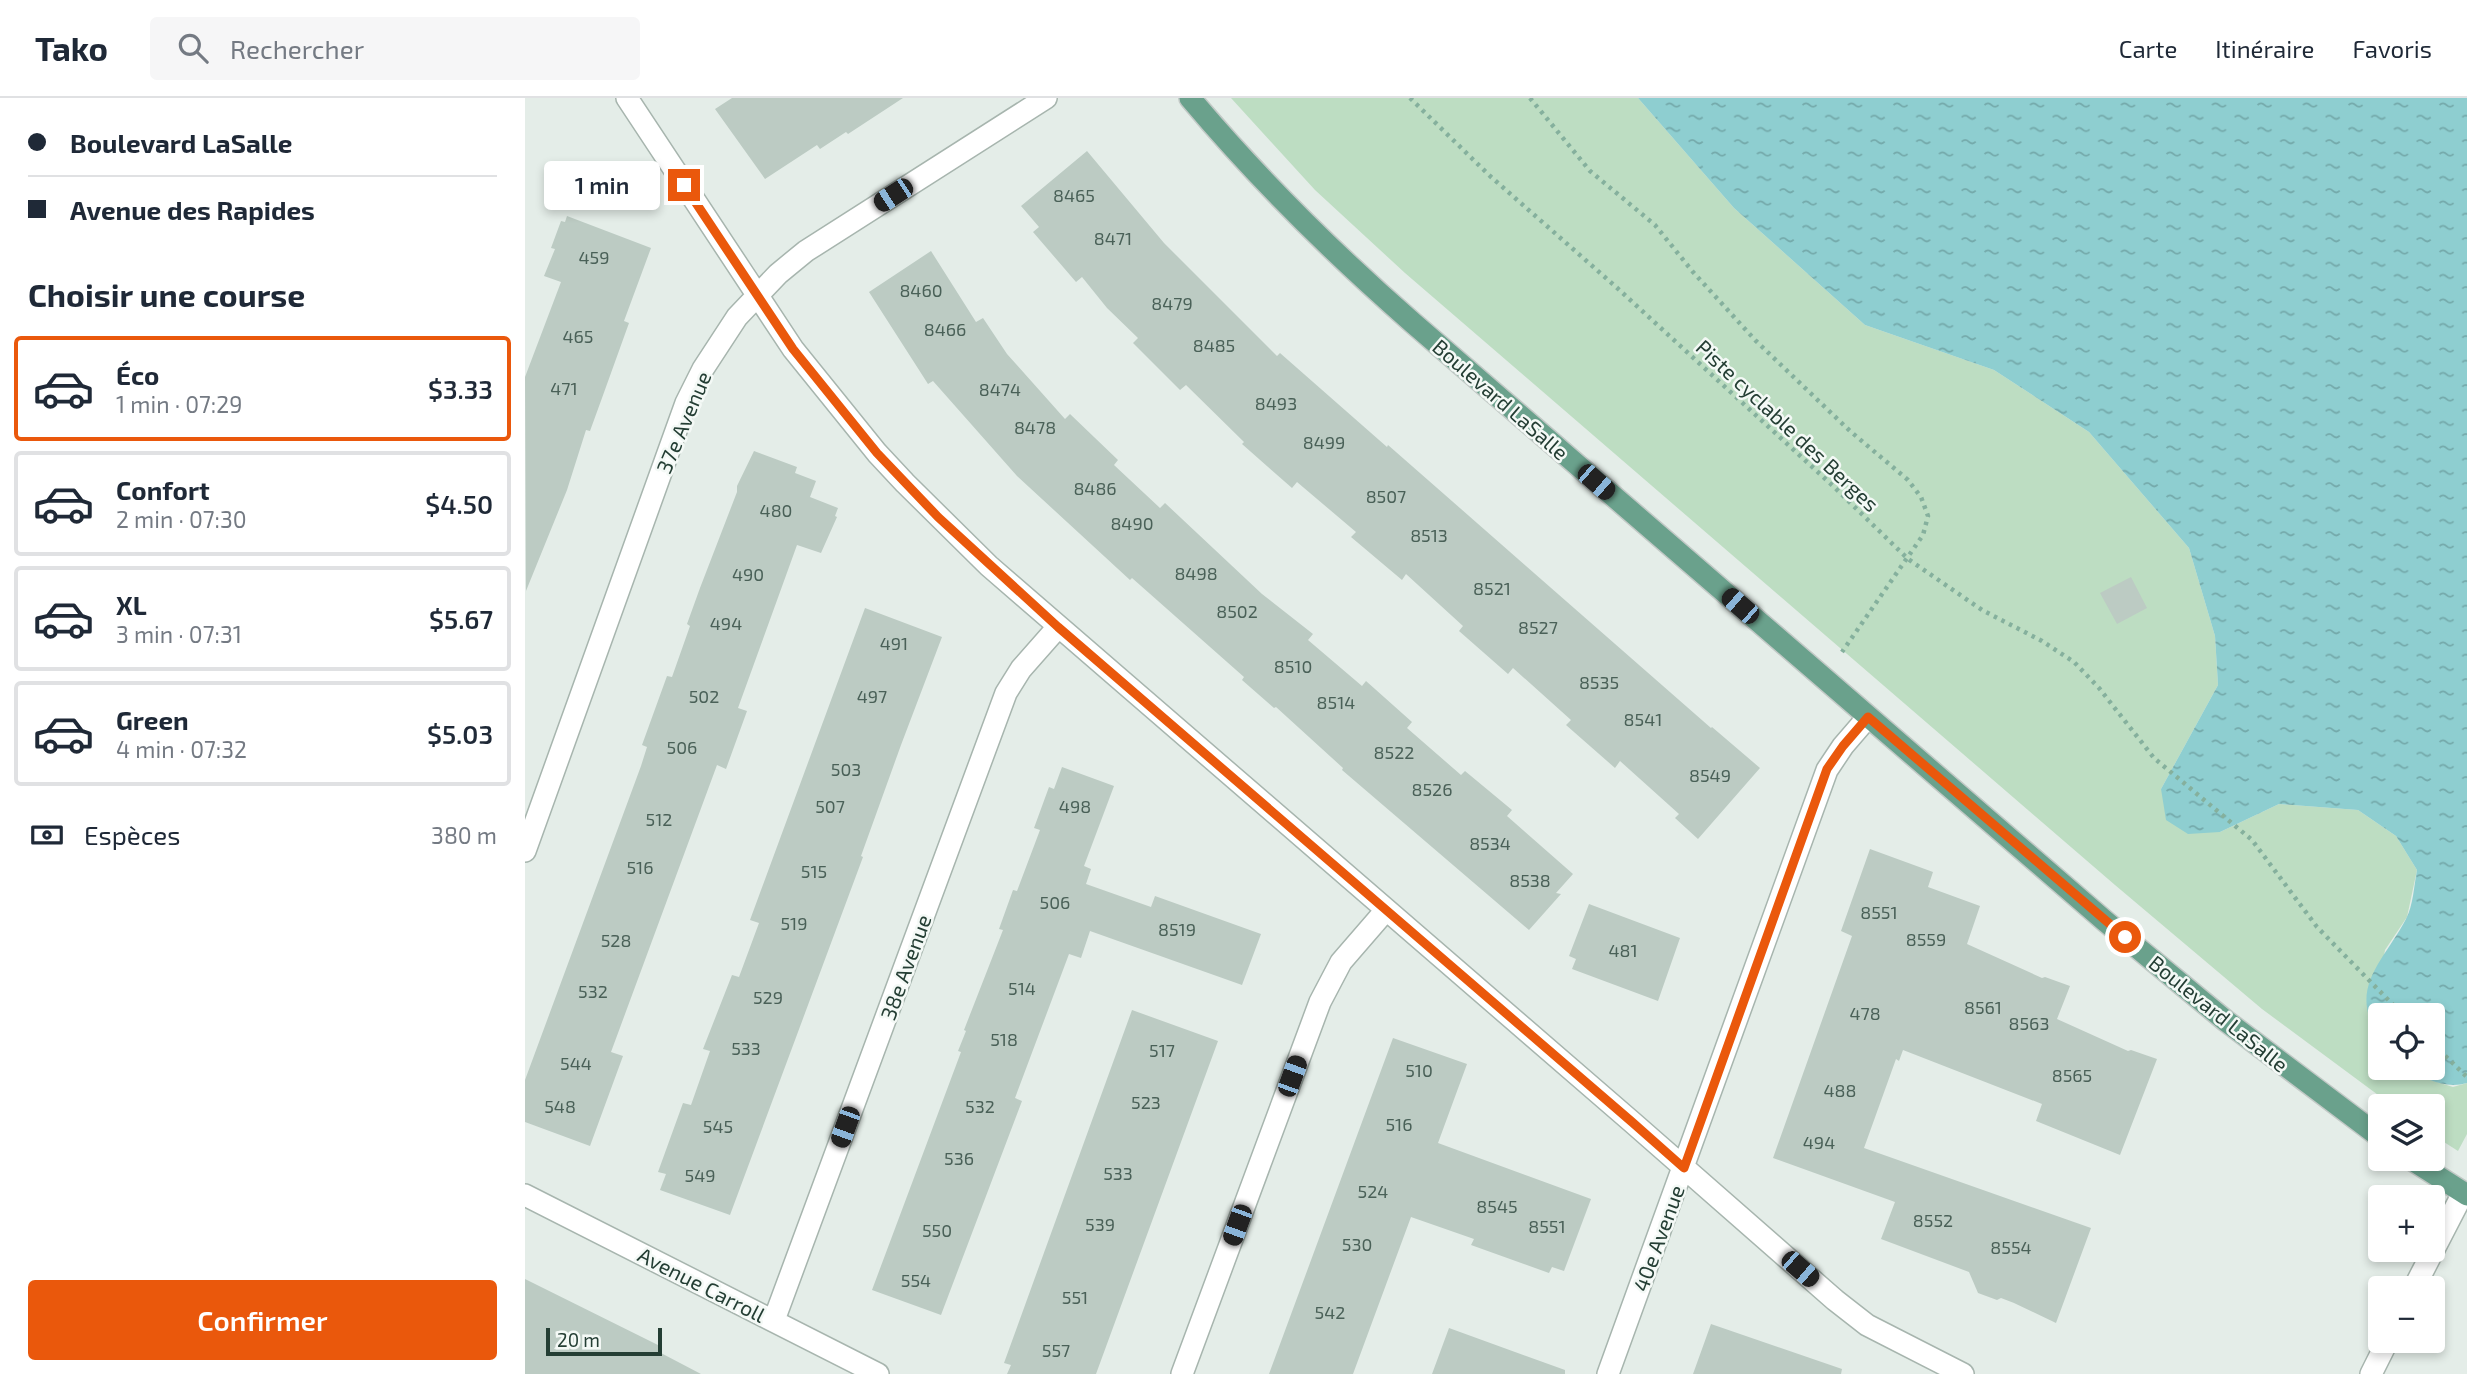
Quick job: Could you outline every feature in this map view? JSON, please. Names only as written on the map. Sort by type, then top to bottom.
[{"type":"main road","name":"Boulevard LaSalle","points":[[1190,98],[1263,182],[1364,280],[2105,921],[2216,1013],[2368,1128]]},
{"type":"main road","points":[[2429,1171],[2465,1194]]},
{"type":"street","points":[[627,98],[793,349],[896,473],[989,566],[1835,1300],[1867,1325],[1963,1374]]},
{"type":"street","name":"37e Avenue","points":[[525,851],[686,403],[718,345],[756,294],[806,251],[1046,98]]},
{"type":"street","name":"38e Avenue","points":[[774,1320],[1006,692],[1021,669],[1058,627]]},
{"type":"street","name":"40e Avenue","points":[[1608,1374],[1827,769],[1868,717]]},
{"type":"street","points":[[1182,1374],[1320,1002],[1341,962],[1386,910]]},
{"type":"street","points":[[2420,1276],[2465,1194]]},
{"type":"street","name":"Avenue Carroll","points":[[525,1195],[878,1374]]},
{"type":"street","points":[[2371,1374],[2382,1353]]},
{"type":"path","name":"Piste cyclable des Berges","points":[[1410,98],[1490,176],[1615,286],[1833,486],[1908,559],[1982,610],[2042,641],[2074,662],[2099,688],[2154,758],[2252,840],[2317,927],[2391,1003]]},
{"type":"path","points":[[1530,98],[1590,171],[1655,225],[1700,281],[1756,341],[1850,431],[1908,480],[1921,497],[1928,516],[1923,535],[1842,652]]},
{"type":"path","points":[[2445,1056],[2467,1077]]},
{"type":"green space","points":[[1231,98],[1638,98],[1734,208],[1865,325],[1994,370],[2089,432],[2189,548],[2215,636],[2218,685],[2161,789],[2220,832],[2279,804],[2358,810],[2396,836],[2417,870],[2407,917],[2385,950],[2376,1003],[2368,1003],[2368,1080],[2431,1080],[2453,1087],[2467,1083],[2467,1134],[2458,1151],[2445,1143],[2445,1094],[2377,1094],[2262,1009],[1405,273],[1315,190]]},
{"type":"water","points":[[1638,98],[2467,98],[2467,1083],[2451,1085],[2432,1080],[2445,1080],[2445,1003],[2368,1003],[2368,1010],[2367,990],[2372,976],[2408,914],[2412,902],[2417,870],[2396,836],[2358,810],[2279,804],[2220,832],[2188,834],[2166,820],[2161,789],[2218,685],[2215,636],[2189,548],[2089,432],[1994,370],[1865,325],[1734,208]]},
{"type":"building","points":[[732,98],[903,98],[848,134],[846,132],[820,149],[817,145],[765,179],[715,109]]},
{"type":"building","points":[[1087,151],[1164,243],[1277,356],[1280,353],[1387,447],[1388,445],[1760,768],[1698,839],[1675,818],[1679,814],[1620,761],[1615,768],[1566,725],[1571,720],[1513,668],[1508,674],[1459,631],[1463,626],[1406,574],[1402,580],[1351,537],[1356,532],[1297,482],[1292,488],[1242,444],[1244,442],[1186,385],[1180,390],[1133,343],[1138,338],[1107,308],[1082,277],[1076,282],[1033,232],[1039,227],[1021,206]]},
{"type":"building","points":[[567,216],[651,248],[624,321],[629,323],[590,431],[586,430],[567,490],[526,591],[525,377],[561,282],[544,276],[555,249],[551,248],[561,221],[565,222]]},
{"type":"building","points":[[931,251],[976,322],[983,318],[1007,354],[1065,419],[1070,414],[1118,460],[1114,465],[1160,508],[1165,503],[1262,594],[1313,634],[1308,640],[1362,686],[1366,681],[1412,722],[1407,728],[1461,775],[1465,771],[1512,810],[1507,816],[1573,874],[1556,893],[1561,894],[1529,930],[1342,770],[1343,768],[1276,707],[1242,680],[1244,677],[1132,578],[1130,580],[1017,476],[933,381],[928,384],[869,292]]},
{"type":"building","points":[[754,451],[797,467],[795,473],[816,481],[810,497],[838,508],[837,517],[821,553],[797,545],[738,708],[747,711],[726,769],[717,765],[611,1052],[623,1056],[590,1146],[525,1122],[525,1080],[641,766],[647,747],[642,745],[667,676],[672,677],[690,626],[687,624],[737,486]]},
{"type":"building","points":[[2131,577],[2147,608],[2117,624],[2100,593]]},
{"type":"building","points":[[865,608],[942,637],[730,1215],[660,1190],[666,1174],[658,1172],[683,1103],[691,1105],[710,1051],[703,1049],[732,975],[739,977],[759,923],[750,920]]},
{"type":"building","points":[[1062,767],[1114,786],[1084,866],[1091,869],[1086,884],[1151,907],[1155,896],[1261,934],[1242,985],[1090,931],[1081,958],[1069,954],[1015,1098],[1022,1101],[941,1315],[872,1290],[961,1052],[958,1051],[966,1031],[964,1030],[1003,930],[999,929],[1013,890],[1017,891],[1040,830],[1034,828],[1049,787],[1054,789]]},
{"type":"building","points":[[1870,849],[1933,872],[1928,887],[1980,906],[1967,944],[2042,978],[2070,986],[2057,1019],[2128,1051],[2157,1059],[2120,1155],[2036,1121],[2042,1104],[1903,1050],[1899,1061],[1896,1059],[1864,1148],[2091,1228],[2056,1323],[2001,1298],[1997,1300],[1978,1293],[1969,1272],[1881,1239],[1895,1202],[1773,1158],[1852,936],[1841,931]]},
{"type":"building","points":[[1589,904],[1680,938],[1658,1001],[1572,969],[1576,959],[1569,956]]},
{"type":"building","points":[[1132,1010],[1218,1041],[1096,1374],[1007,1374],[1011,1365],[1004,1363]]},
{"type":"building","points":[[1393,1038],[1467,1064],[1438,1143],[1591,1199],[1564,1271],[1552,1267],[1549,1273],[1471,1245],[1474,1239],[1411,1217],[1353,1374],[1269,1374]]},
{"type":"building","points":[[525,1279],[662,1347],[659,1352],[701,1374],[525,1374]]},
{"type":"building","points":[[1711,1324],[1842,1369],[1841,1374],[1693,1374]]},
{"type":"building","points":[[1449,1328],[1565,1370],[1565,1374],[1432,1374]]},
{"type":"route","points":[[684,185],[793,349],[877,453],[938,517],[1058,627],[1684,1168],[1827,769],[1868,717],[2125,937]]}]
